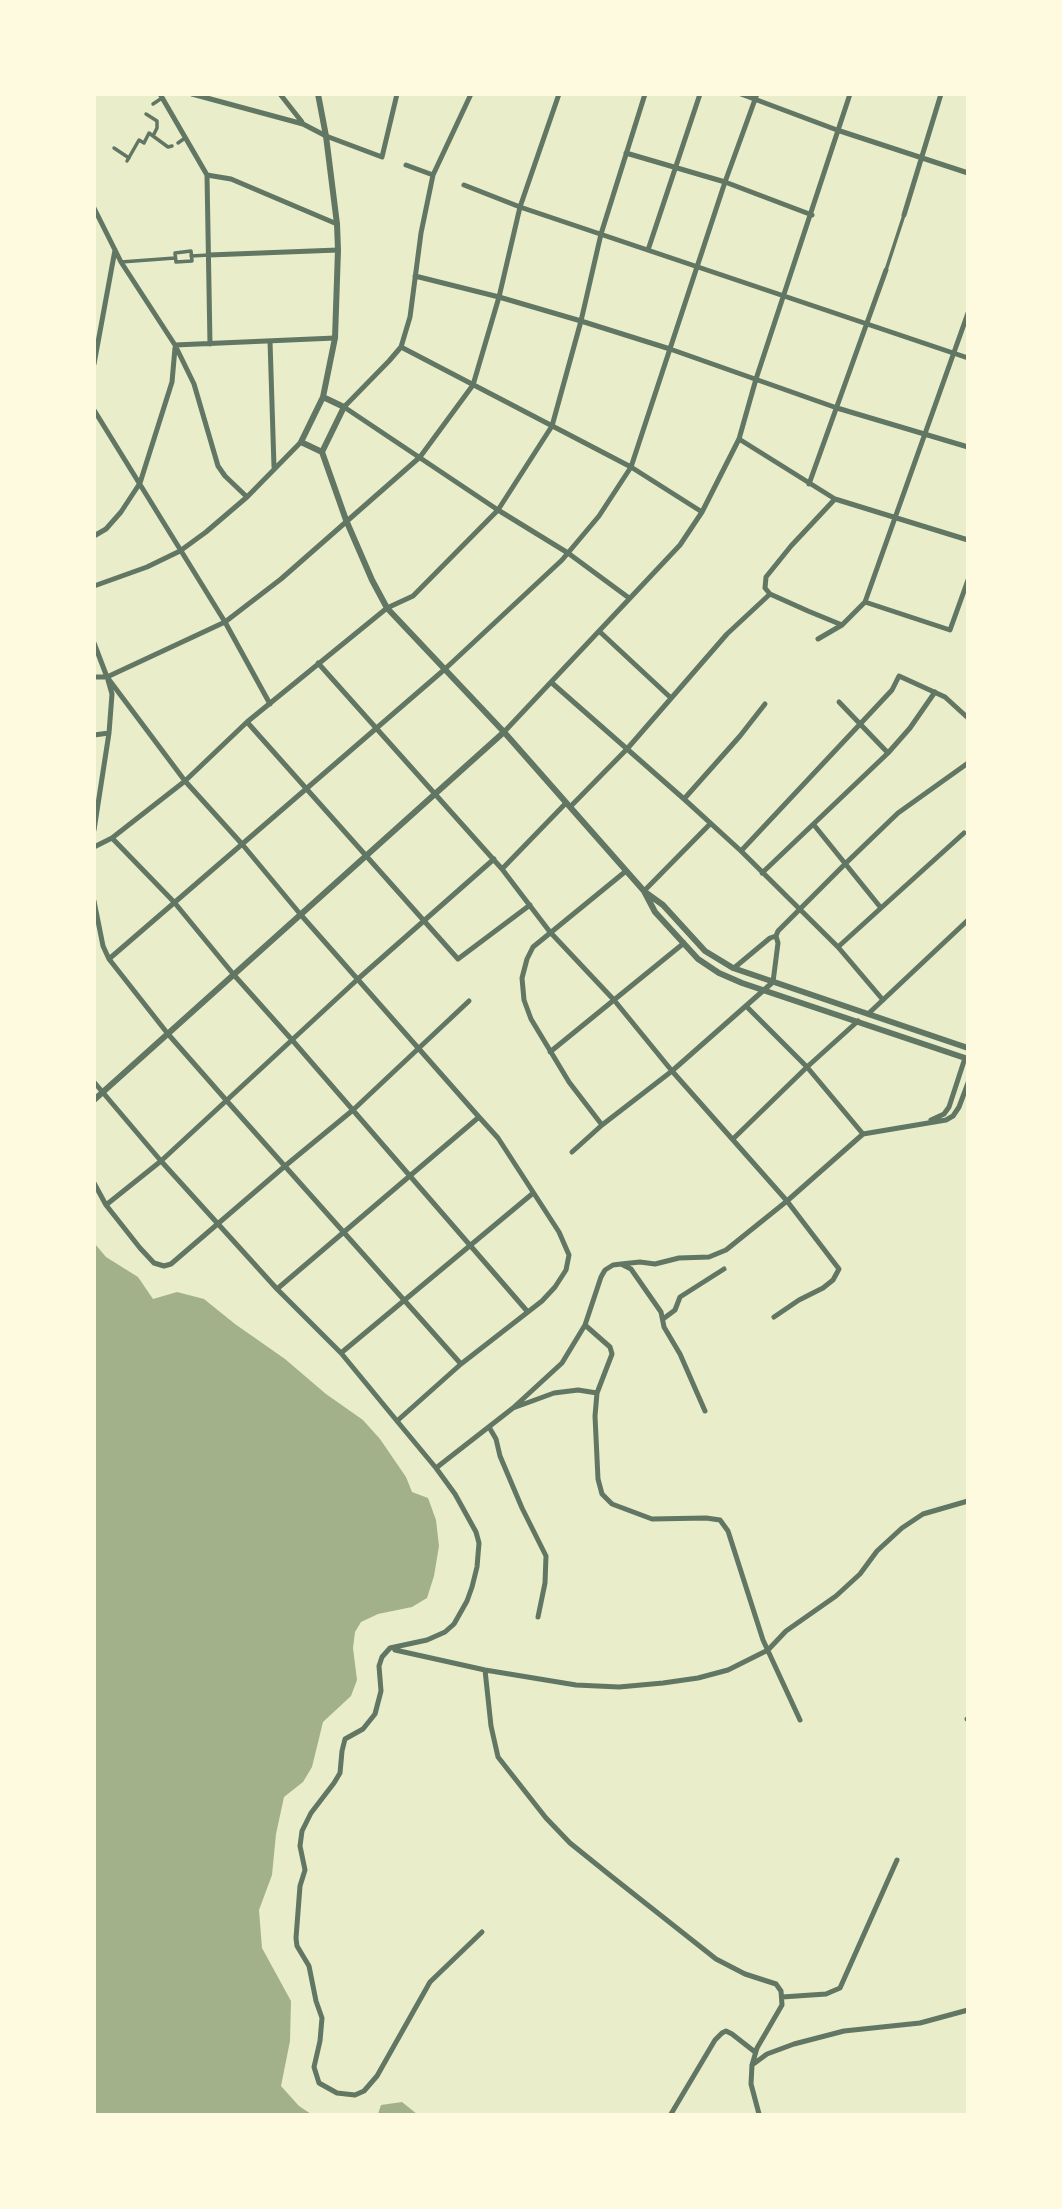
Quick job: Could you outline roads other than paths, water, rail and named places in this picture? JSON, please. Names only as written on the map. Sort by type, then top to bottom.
[{"type":"street","points":[[192,94],[303,124],[326,136],[382,157],[397,94]]},
{"type":"street","points":[[280,94],[303,124]]},
{"type":"street","points":[[94,586],[148,567],[180,551],[206,532],[247,497],[301,442],[323,397],[335,338],[338,250],[326,136],[318,94]]},
{"type":"street","points":[[322,452],[344,407],[401,347],[410,317],[421,233],[433,175],[471,94]]},
{"type":"street","points":[[94,677],[107,677],[225,622],[281,579],[420,457],[473,385],[499,297],[520,207],[559,94]]},
{"type":"street","points":[[94,847],[112,838],[185,781],[247,722],[387,608],[413,596],[498,510],[552,426],[581,321],[601,234],[645,94]]},
{"type":"street","points":[[648,250],[700,94]]},
{"type":"street","points":[[741,94],[756,97],[837,130],[968,173]]},
{"type":"street","points":[[94,1100],[505,732],[680,545],[702,512],[738,439],[850,94]]},
{"type":"street","points":[[809,484],[868,324],[941,94]]},
{"type":"street","points":[[153,104],[161,96],[207,175],[209,344]]},
{"type":"street","points":[[109,959],[445,669],[568,553],[599,516],[631,467],[756,97]]},
{"type":"street","points":[[146,114],[157,121],[153,136]]},
{"type":"street","points":[[114,148],[128,159],[139,140],[144,143],[149,133],[168,147],[172,146]]},
{"type":"street","points":[[178,143],[185,138]]},
{"type":"street","points":[[626,153],[725,183],[812,215]]},
{"type":"street","points":[[406,165],[433,175]]},
{"type":"street","points":[[207,175],[231,179],[337,223]]},
{"type":"street","points":[[464,185],[520,207],[968,358]]},
{"type":"street","points":[[94,208],[121,262],[175,345],[194,384],[218,466],[247,497]]},
{"type":"street","points":[[94,365],[115,250]]},
{"type":"street","points":[[191,256],[338,250]]},
{"type":"street","points":[[191,251],[191,256],[191,261],[176,262],[175,253],[191,251]]},
{"type":"street","points":[[121,262],[175,258]]},
{"type":"street","points":[[415,276],[581,321],[670,349],[837,408],[968,447]]},
{"type":"street","points":[[818,639],[842,625],[865,602],[968,313]]},
{"type":"street","points":[[175,345],[335,338]]},
{"type":"street","points":[[270,341],[274,467]]},
{"type":"street","points":[[94,536],[106,529],[121,512],[140,483],[172,382],[175,345]]},
{"type":"street","points":[[401,347],[631,467],[702,512]]},
{"type":"street","points":[[323,397],[344,407],[498,510],[568,553],[629,598]]},
{"type":"street","points":[[94,410],[225,622],[270,704]]},
{"type":"street","points":[[738,439],[835,499],[968,540]]},
{"type":"street","points":[[301,442],[322,452],[346,520],[387,608],[505,732],[644,891],[663,905],[705,951],[734,968],[868,1014],[967,1054]]},
{"type":"street","points":[[502,869],[627,749],[767,591],[766,578],[791,546],[835,499]]},
{"type":"street","points":[[865,602],[950,630],[968,580]]},
{"type":"street","points":[[767,591],[842,625]]},
{"type":"street","points":[[598,631],[671,698]]},
{"type":"street","points":[[94,643],[112,694],[109,733],[94,830]]},
{"type":"street","points":[[318,663],[494,859],[550,932],[614,1000],[734,1138],[788,1201],[839,1269],[833,1280],[824,1288],[799,1300],[774,1317]]},
{"type":"street","points":[[741,851],[892,690],[899,676],[936,692],[953,703],[968,718]]},
{"type":"street","points":[[107,677],[185,781],[359,978],[418,1050],[498,1138],[559,1232],[569,1255],[566,1269],[542,1301],[461,1364],[397,1421]]},
{"type":"street","points":[[552,683],[741,851],[838,947],[883,1000]]},
{"type":"street","points":[[762,873],[888,753],[936,692]]},
{"type":"street","points":[[839,702],[888,753]]},
{"type":"street","points":[[684,799],[765,704]]},
{"type":"street","points":[[247,722],[458,959],[530,905]]},
{"type":"street","points":[[94,735],[109,733]]},
{"type":"street","points":[[734,968],[776,936],[778,931],[898,813],[968,763]]},
{"type":"street","points":[[644,891],[710,824]]},
{"type":"street","points":[[814,825],[881,908]]},
{"type":"street","points":[[838,947],[964,833]]},
{"type":"street","points":[[112,838],[174,902],[234,975],[527,1311]]},
{"type":"street","points":[[106,1205],[161,1161],[359,978],[494,859]]},
{"type":"street","points":[[602,1125],[569,1082],[531,1019],[524,1000],[522,978],[533,947],[626,871]]},
{"type":"street","points":[[644,891],[655,912],[698,959],[730,978],[967,1054]]},
{"type":"street","points":[[94,901],[103,946],[109,959],[168,1034],[461,1364]]},
{"type":"street","points":[[868,1014],[968,920]]},
{"type":"street","points":[[572,1153],[602,1125],[673,1071],[773,982],[778,943],[776,936]]},
{"type":"street","points":[[550,1052],[684,943]]},
{"type":"street","points":[[94,1183],[106,1205],[154,1263],[164,1266],[171,1264],[353,1110],[469,1001]]},
{"type":"street","points":[[746,1006],[807,1067],[863,1134]]},
{"type":"street","points":[[734,1138],[858,1021]]},
{"type":"street","points":[[925,1123],[944,1114],[949,1107],[967,1054]]},
{"type":"street","points":[[94,1082],[161,1161],[277,1289],[341,1353],[443,1476],[480,1543],[472,1587],[461,1614],[445,1632],[427,1640],[390,1648],[380,1662],[381,1691],[375,1714],[363,1728],[345,1739],[340,1773],[305,1822],[300,1839],[305,1870],[300,1886],[296,1937],[309,1966],[322,2018],[314,2067],[318,2083],[337,2092],[355,2095],[363,2091],[377,2076],[430,1982],[482,1932]]},
{"type":"street","points":[[436,1468],[513,1408],[562,1363],[585,1325],[605,1270],[612,1265],[640,1262],[655,1264],[679,1258],[709,1257],[726,1250],[788,1201],[863,1134],[953,1116],[968,1083]]},
{"type":"street","points":[[277,1289],[479,1117]]},
{"type":"street","points":[[341,1353],[533,1194]]},
{"type":"street","points":[[621,1264],[631,1269],[662,1312],[663,1320],[705,1411]]},
{"type":"street","points":[[663,1320],[675,1310],[680,1297],[724,1269]]},
{"type":"street","points":[[585,1325],[610,1347],[612,1354],[597,1393],[595,1416],[598,1479],[602,1494],[612,1504],[652,1519],[720,1520],[728,1531],[757,1625],[800,1720]]},
{"type":"street","points":[[513,1408],[554,1393],[578,1390],[597,1393]]},
{"type":"street","points":[[489,1427],[522,1508],[546,1556],[545,1583],[538,1617]]},
{"type":"street","points":[[390,1648],[485,1670],[576,1685],[619,1687],[698,1678],[728,1670],[768,1650],[786,1631],[836,1596],[902,1528],[923,1514],[968,1501]]},
{"type":"street","points":[[485,1670],[491,1726],[498,1757],[546,1818],[570,1843],[716,1959],[745,1974],[776,1984],[782,1997],[779,2011],[755,2052],[752,2065],[751,2084],[759,2115]]},
{"type":"street","points":[[782,1997],[826,1994],[840,1988],[897,1860]]},
{"type":"street","points":[[752,2065],[767,2054],[794,2044],[844,2031],[920,2023],[968,2010]]},
{"type":"street","points":[[671,2115],[715,2040],[722,2033],[726,2031],[732,2034],[755,2052]]}]
